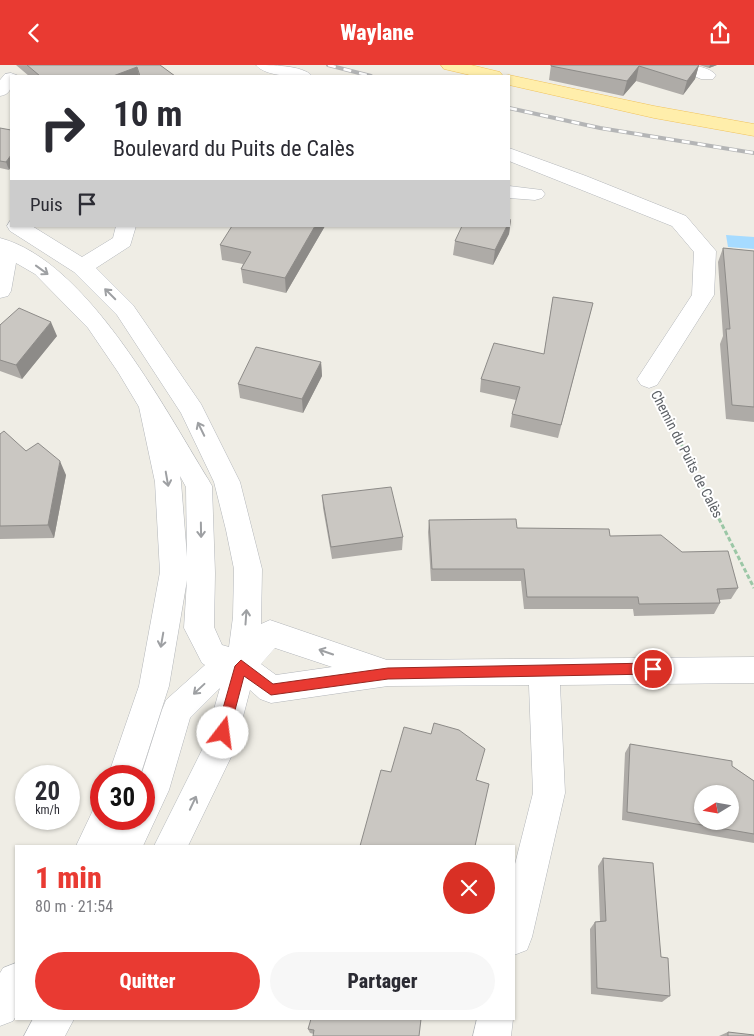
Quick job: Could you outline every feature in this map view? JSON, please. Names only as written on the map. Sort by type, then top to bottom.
[{"type":"main road","points":[[450,65],[490,75]]},
{"type":"main road","points":[[510,80],[654,112],[754,130]]},
{"type":"street","points":[[265,65],[300,75]]},
{"type":"street","points":[[684,65],[707,75]]},
{"type":"street","points":[[0,91],[10,80]]},
{"type":"street","name":"Chemin du Puits de Calès","points":[[510,154],[679,221],[705,251],[703,295],[649,379]]},
{"type":"street","points":[[510,192],[535,194]]},
{"type":"street","points":[[19,227],[82,267],[125,310],[192,410],[227,482],[248,569],[241,666],[218,751],[179,834],[172,845]]},
{"type":"street","points":[[82,267],[123,241],[126,227]]},
{"type":"street","points":[[0,291],[4,248],[43,269],[96,323],[126,366],[199,486],[201,573],[199,628],[212,654],[241,666],[271,689],[388,673],[754,670]]},
{"type":"street","points":[[128,765],[154,686],[174,572],[168,482],[151,407]]},
{"type":"street","points":[[155,783],[177,710],[214,675],[241,666],[270,633],[388,673]]},
{"type":"street","points":[[515,933],[549,793],[544,671]]},
{"type":"street","points":[[93,845],[101,830]]},
{"type":"street","points":[[126,845],[134,830]]},
{"type":"street","points":[[43,1036],[54,1020]]},
{"type":"street","points":[[492,1036],[495,1020]]},
{"type":"path","name":"Chemin du Puits de Calès","points":[[649,379],[754,588]]},
{"type":"water","points":[[726,235],[754,237],[754,249],[728,247]]},
{"type":"building","points":[[27,65],[160,65],[174,75],[140,75],[137,67],[116,75],[39,75]]},
{"type":"building","points":[[551,65],[699,65],[687,81],[639,66],[627,81]]},
{"type":"building","points":[[0,128],[10,130],[10,156],[6,162],[0,161]]},
{"type":"building","points":[[231,227],[314,227],[285,278],[241,269],[251,252],[220,245]]},
{"type":"building","points":[[462,227],[506,227],[495,250],[455,241]]},
{"type":"building","points":[[723,248],[754,251],[754,407],[732,405],[726,329],[730,329]]},
{"type":"building","points":[[553,297],[593,303],[561,425],[512,414],[520,387],[481,379],[494,343],[544,354]]},
{"type":"building","points":[[19,308],[51,322],[16,365],[0,360],[0,325]]},
{"type":"building","points":[[256,347],[321,362],[302,399],[238,384]]},
{"type":"building","points":[[4,431],[26,451],[38,443],[60,461],[48,525],[0,526],[0,434]]},
{"type":"building","points":[[391,487],[403,537],[331,547],[322,495]]},
{"type":"building","points":[[516,519],[517,528],[609,529],[610,536],[661,535],[682,552],[728,551],[738,588],[717,589],[720,603],[639,604],[638,597],[527,597],[524,569],[432,569],[429,520]]},
{"type":"building","points":[[434,723],[459,730],[485,749],[476,780],[489,784],[475,845],[360,845],[381,770],[391,772],[404,727],[431,734]]},
{"type":"building","points":[[630,744],[732,761],[732,766],[754,781],[754,834],[731,830],[739,830],[739,785],[694,785],[694,824],[627,812]]},
{"type":"building","points":[[603,858],[653,863],[661,957],[668,958],[670,996],[597,988],[595,922],[606,921]]},
{"type":"building","points":[[311,1020],[421,1020],[419,1036],[313,1036],[314,1030],[308,1029]]},
{"type":"building","points":[[728,1032],[754,1035],[754,1036],[728,1036]]},
{"type":"railway","points":[[328,65],[367,75]]},
{"type":"railway","points":[[510,108],[600,128],[754,153]]},
{"type":"route","points":[[223,733],[241,666],[271,689],[388,673],[653,669]]}]
